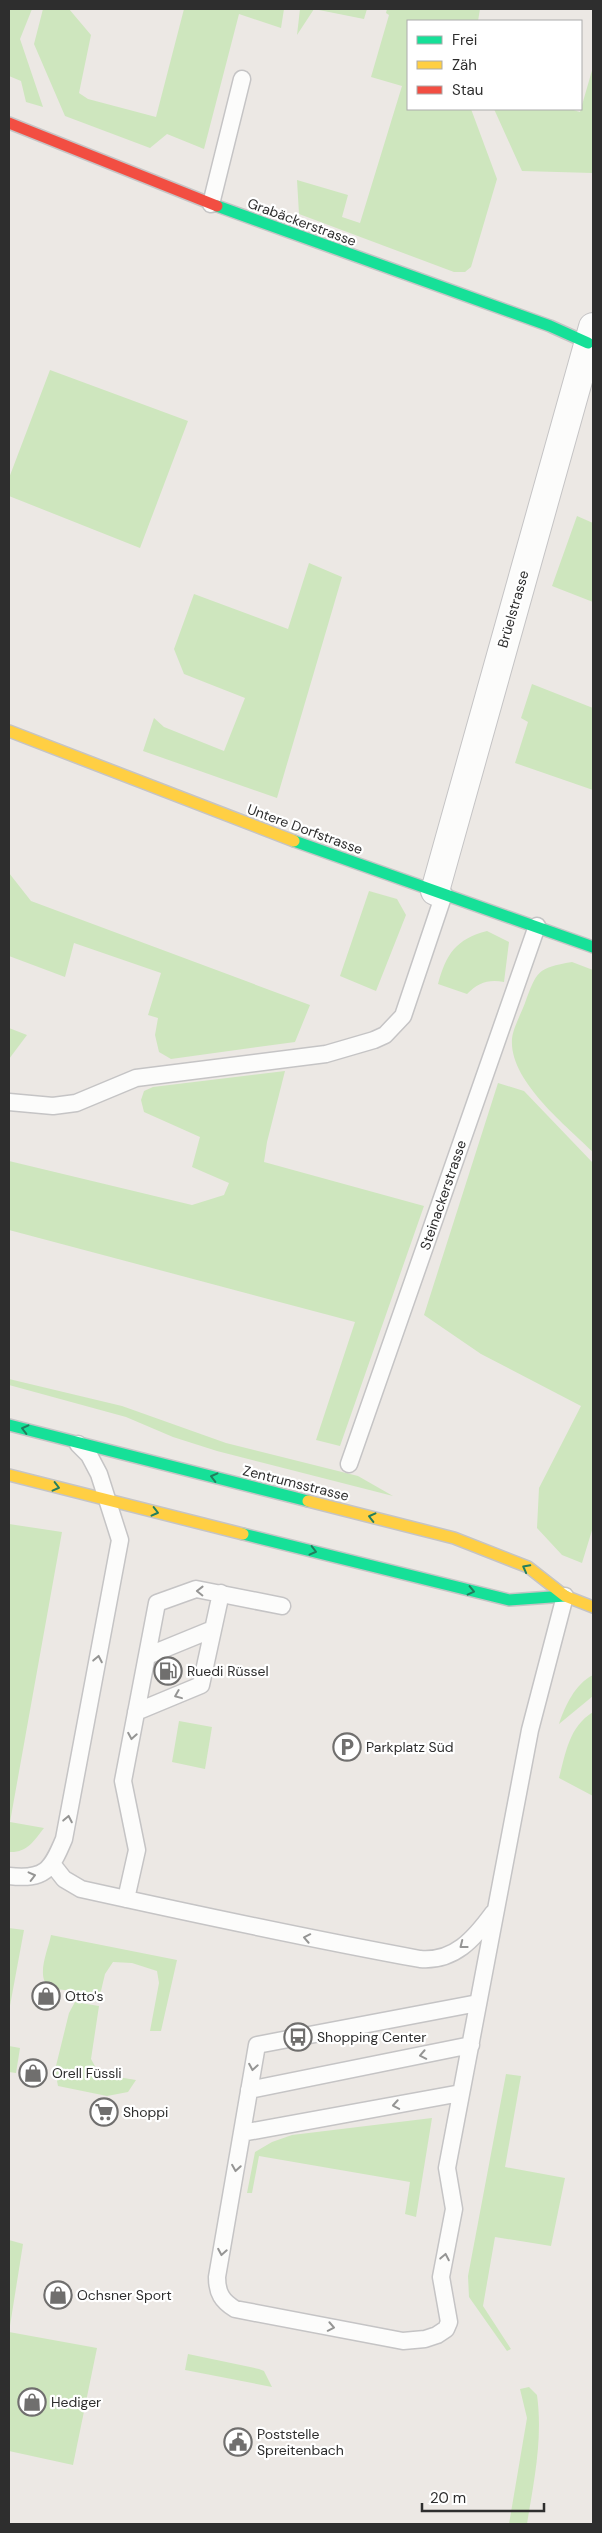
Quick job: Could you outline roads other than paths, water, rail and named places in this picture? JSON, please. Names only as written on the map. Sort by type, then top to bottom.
[{"type":"street","name":"Grabäckerstrasse","points":[[9,123],[211,204],[550,326],[592,338]]},
{"type":"street","name":"Brüelstrasse","points":[[439,892],[592,338]]},
{"type":"street","name":"Untere Dorfstrasse","points":[[9,731],[288,839],[593,947]]},
{"type":"street","name":"Zentrumsstrasse","points":[[9,1425],[454,1538],[528,1567],[565,1596],[593,1607]]},
{"type":"street","name":"Zentrumsstrasse","points":[[9,1475],[509,1600],[565,1596]]},
{"type":"lane","points":[[211,204],[242,79]]},
{"type":"lane","points":[[9,1102],[53,1106],[76,1103],[136,1078],[326,1054],[385,1035],[403,1016],[439,892]]},
{"type":"lane","name":"Steinackerstrasse","points":[[349,1464],[537,926]]},
{"type":"lane","points":[[9,1876],[25,1878],[43,1873],[53,1865],[64,1839],[120,1540],[108,1500],[94,1464],[75,1441]]},
{"type":"lane","points":[[126,1899],[137,1850],[123,1781],[157,1603],[196,1589],[282,1606]]},
{"type":"lane","points":[[136,1712],[201,1685],[221,1593]]},
{"type":"lane","points":[[478,2003],[257,2045],[217,2277],[220,2296],[236,2309],[403,2341],[425,2339],[437,2335],[446,2329],[449,2322],[441,2277],[454,2209],[447,2168],[530,1730],[565,1596]]},
{"type":"lane","points":[[146,1656],[213,1629]]},
{"type":"lane","points":[[53,1865],[71,1885],[126,1899],[203,1914],[263,1930],[436,1960],[450,1955],[465,1944],[481,1929],[496,1910]]},
{"type":"lane","points":[[249,2090],[471,2045]]},
{"type":"lane","points":[[242,2133],[461,2093]]},
{"type":"place","name":"Ruedi Rüssel","points":[[168,1671]]},
{"type":"place","name":"Parkplatz Süd","points":[[347,1747]]},
{"type":"place","name":"Otto's","points":[[46,1996]]},
{"type":"place","name":"Shopping Center","points":[[298,2037]]},
{"type":"place","name":"Orell Füssli","points":[[33,2073]]},
{"type":"place","name":"Shoppi","points":[[104,2112]]},
{"type":"place","name":"Ochsner Sport","points":[[58,2295]]},
{"type":"place","name":"Hediger","points":[[32,2402]]},
{"type":"place","name":"Poststelle Spreitenbach","points":[[238,2442]]}]
